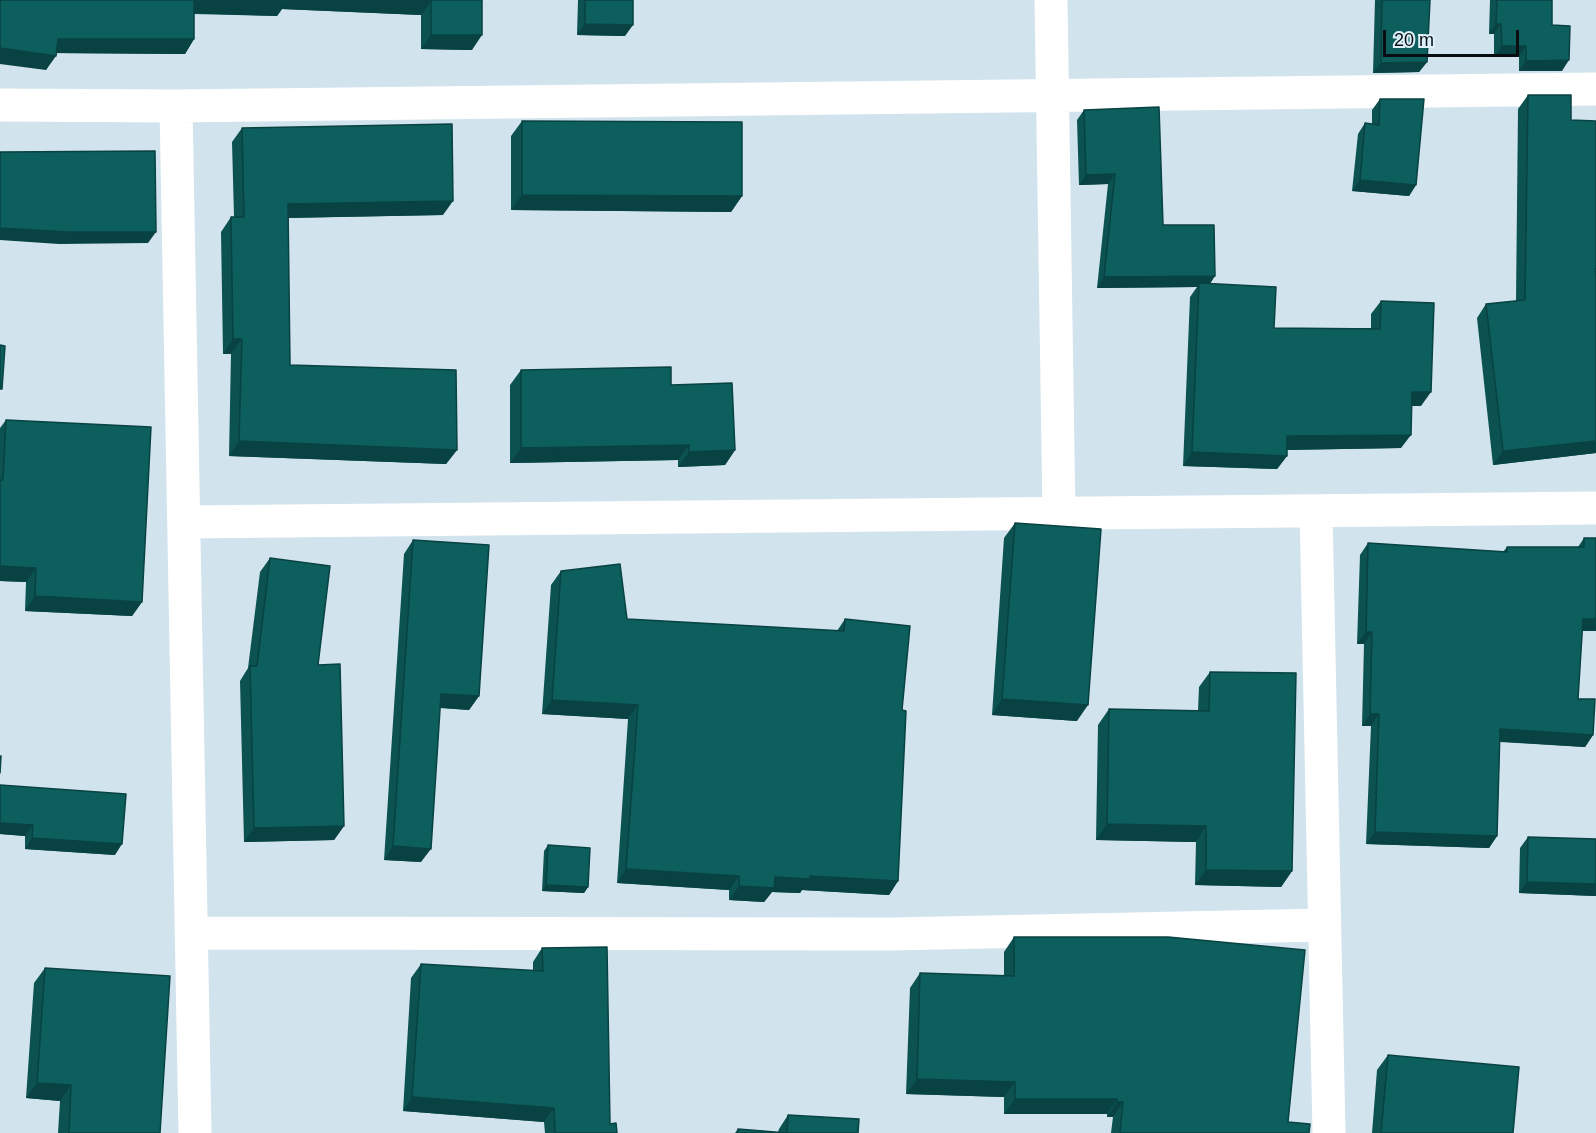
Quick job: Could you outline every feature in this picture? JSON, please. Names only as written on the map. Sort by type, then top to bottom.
[{"type":"street","points":[[1051,0],[1059,514]]},
{"type":"street","points":[[0,105],[176,106],[1596,89]]},
{"type":"street","points":[[176,106],[195,1133]]},
{"type":"street","points":[[184,522],[1596,508]]},
{"type":"street","points":[[1317,512],[1329,1133]]},
{"type":"street","points":[[192,933],[891,933],[1324,925]]},
{"type":"building","points":[[0,0],[194,0],[194,39],[58,39],[56,56],[0,48]]},
{"type":"building","points":[[222,0],[287,0],[287,2]]},
{"type":"building","points":[[406,0],[482,0],[482,35],[431,35],[431,1]]},
{"type":"building","points":[[585,0],[633,0],[633,25],[585,24]]},
{"type":"building","points":[[1382,0],[1430,0],[1427,62],[1381,63]]},
{"type":"building","points":[[1497,0],[1552,0],[1552,25],[1570,26],[1569,60],[1526,61],[1526,46],[1502,46],[1501,24],[1496,24]]},
{"type":"building","points":[[1528,95],[1571,95],[1571,120],[1596,121],[1596,441],[1503,451],[1486,304],[1525,300]]},
{"type":"building","points":[[1380,99],[1424,99],[1416,185],[1360,180],[1365,123],[1379,125]]},
{"type":"building","points":[[1159,107],[1163,225],[1214,225],[1215,276],[1104,277],[1115,174],[1086,175],[1084,110]]},
{"type":"building","points":[[522,121],[742,122],[742,196],[522,195]]},
{"type":"building","points":[[452,124],[453,201],[288,204],[290,365],[456,370],[457,450],[239,441],[242,339],[233,339],[231,217],[244,217],[242,128]]},
{"type":"building","points":[[155,151],[156,232],[68,232],[0,228],[0,152]]},
{"type":"building","points":[[1199,283],[1276,287],[1274,328],[1380,329],[1381,301],[1434,303],[1431,392],[1412,392],[1411,435],[1287,436],[1287,456],[1192,452]]},
{"type":"building","points":[[0,345],[5,346],[2,389],[0,389]]},
{"type":"building","points":[[671,367],[671,385],[732,383],[735,450],[689,452],[689,445],[521,448],[521,370]]},
{"type":"building","points":[[6,420],[151,427],[142,602],[35,596],[36,568],[0,566],[0,480],[3,480]]},
{"type":"building","points":[[1015,523],[1101,529],[1088,705],[1002,699]]},
{"type":"building","points":[[1584,538],[1596,538],[1596,619],[1583,619],[1578,699],[1595,699],[1593,735],[1500,729],[1497,836],[1375,832],[1379,714],[1370,714],[1372,632],[1366,632],[1368,543],[1507,552],[1507,547],[1584,547]]},
{"type":"building","points":[[413,540],[489,545],[479,696],[441,694],[431,849],[393,846]]},
{"type":"building","points":[[270,558],[330,566],[318,665],[340,664],[344,826],[254,828],[250,666],[257,666]]},
{"type":"building","points":[[620,564],[627,619],[844,631],[845,619],[910,626],[902,710],[906,711],[898,881],[810,876],[810,879],[775,877],[774,888],[739,886],[739,876],[626,869],[638,705],[552,700],[561,571]]},
{"type":"building","points":[[1210,672],[1296,673],[1292,871],[1206,870],[1206,826],[1107,824],[1109,709],[1209,711]]},
{"type":"building","points":[[0,785],[126,794],[122,844],[32,838],[33,825],[0,823]]},
{"type":"building","points":[[1528,837],[1596,839],[1596,884],[1527,882]]},
{"type":"building","points":[[548,845],[590,848],[588,887],[546,885]]},
{"type":"building","points":[[1014,937],[1168,937],[1305,950],[1288,1122],[1310,1124],[1309,1133],[1120,1133],[1123,1102],[1117,1102],[1117,1099],[1015,1099],[1015,1082],[917,1079],[920,973],[1014,976]]},
{"type":"building","points":[[607,947],[610,1124],[616,1123],[617,1133],[555,1133],[554,1108],[412,1097],[421,964],[543,971],[542,948]]},
{"type":"building","points":[[45,968],[170,976],[160,1133],[69,1133],[71,1085],[37,1083]]},
{"type":"building","points":[[1388,1055],[1519,1067],[1513,1133],[1381,1133]]},
{"type":"building","points":[[788,1115],[859,1119],[858,1133],[787,1133]]},
{"type":"building","points":[[738,1129],[787,1133],[737,1133]]}]
